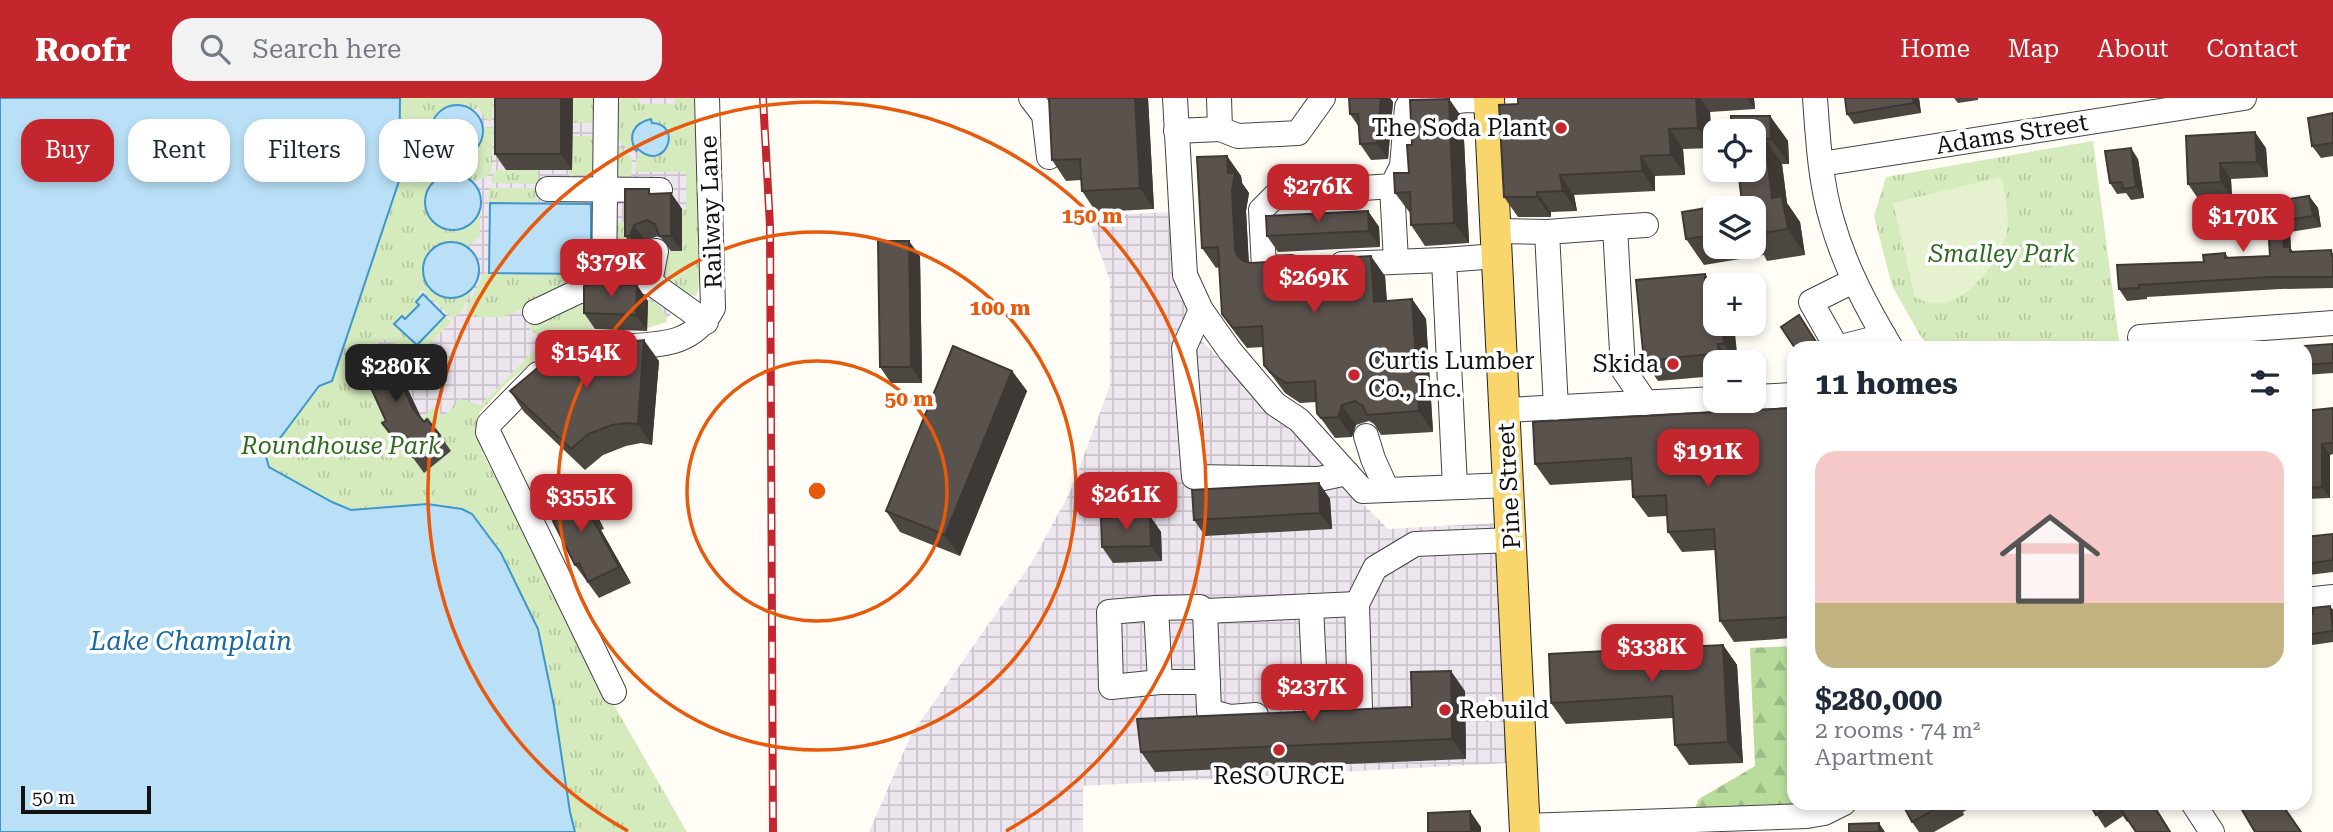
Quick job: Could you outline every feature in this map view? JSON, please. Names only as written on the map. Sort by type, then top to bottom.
[{"type":"main road","name":"Pine Street","points":[[1489,99],[1525,829]]},
{"type":"street","points":[[604,284],[606,98]]},
{"type":"street","name":"Railway Lane","points":[[597,350],[663,344],[695,332],[706,322],[713,308],[707,98]]},
{"type":"street","points":[[1031,98],[1044,115],[1049,157]]},
{"type":"street","points":[[1175,98],[1185,275],[1201,310],[1230,351],[1275,404],[1298,420],[1363,491],[1508,485]]},
{"type":"street","points":[[1219,98],[1220,129]]},
{"type":"street","points":[[1176,131],[1220,129],[1238,136],[1298,133],[1323,98]]},
{"type":"street","points":[[1815,98],[1821,164],[1831,220],[1853,281],[1886,341]]},
{"type":"street","name":"Adams Street","points":[[1821,164],[2115,108],[2244,98]]},
{"type":"street","points":[[1396,261],[1392,186],[1402,166],[1407,107],[1489,99]]},
{"type":"street","points":[[1392,186],[1277,194],[1261,210],[1264,268],[1444,260],[1496,243],[1547,232],[1646,225]]},
{"type":"street","points":[[548,189],[660,190]]},
{"type":"street","points":[[1615,227],[1623,369],[1646,403]]},
{"type":"street","points":[[1547,232],[1556,408]]},
{"type":"street","points":[[650,282],[656,251]]},
{"type":"street","points":[[1444,260],[1455,487]]},
{"type":"street","points":[[1833,341],[1811,302],[1853,281]]},
{"type":"street","points":[[535,312],[577,292],[604,284],[650,282],[706,322]]},
{"type":"street","points":[[1201,310],[1184,348],[1194,477],[1319,479],[1347,473]]},
{"type":"street","points":[[2140,337],[2333,323]]},
{"type":"street","points":[[554,363],[542,369],[489,424],[488,432],[614,692]]},
{"type":"street","points":[[1766,396],[1787,395]]},
{"type":"street","points":[[1505,410],[1703,400]]},
{"type":"street","points":[[1366,436],[1373,460],[1387,490]]},
{"type":"street","points":[[1205,611],[1209,711],[1230,717],[1360,709],[1357,604],[1375,568],[1415,544],[1511,540]]},
{"type":"street","points":[[2312,599],[2333,597]]},
{"type":"street","points":[[1208,682],[1160,682],[1111,687],[1109,612],[1156,608],[1200,607],[1205,611],[1357,604]]},
{"type":"street","points":[[1311,606],[1316,711]]},
{"type":"street","points":[[1156,608],[1160,682]]},
{"type":"street","points":[[1525,829],[1807,816],[1830,810]]},
{"type":"street","points":[[2198,810],[2212,832]]},
{"type":"shaded area","points":[[426,98],[699,98],[691,290],[667,319],[648,324],[647,331],[595,329],[595,323],[543,341],[473,413],[460,463],[424,473],[408,451],[404,453],[394,439],[366,370],[407,182],[478,182],[478,119],[421,119]]},
{"type":"shaded area","points":[[1173,212],[1195,334],[1388,529],[1496,523],[1507,763],[1083,786],[1083,832],[869,832],[911,735],[1032,562],[1070,492],[1110,386],[1110,281],[1087,216]]},
{"type":"green space","name":"Roundhouse Park","points":[[400,98],[493,98],[492,120],[489,122],[478,108],[449,119],[400,119]]},
{"type":"green space","points":[[573,98],[594,98],[597,123],[572,123]]},
{"type":"green space","points":[[621,98],[639,98],[640,104],[674,104],[675,98],[699,98],[710,248],[696,296],[674,286],[667,275],[664,260],[664,251],[682,251],[682,209],[686,209],[686,172],[635,172],[640,152],[646,155],[652,123],[651,119],[647,120],[633,147],[636,151],[630,152],[616,138],[616,110]]},
{"type":"green space","name":"Roundhouse Park","points":[[483,127],[493,127],[492,170],[485,179],[478,179],[478,142],[484,131]]},
{"type":"green space","points":[[572,136],[596,136],[596,168],[590,174],[569,176],[569,170],[572,170]]},
{"type":"green space","name":"Smalley Park","points":[[2093,141],[2119,341],[1924,341],[1892,286],[1874,216],[1886,177]]},
{"type":"green space","points":[[616,144],[632,158],[631,186],[615,186]]},
{"type":"green space","points":[[497,170],[538,170],[538,184],[492,183],[491,178]]},
{"type":"green space","points":[[2001,177],[2007,204],[2007,231],[2004,242],[1989,268],[1968,291],[1955,299],[1930,303],[1915,297],[1893,203]]},
{"type":"green space","name":"Roundhouse Park","points":[[399,182],[468,182],[453,230],[470,225],[480,211],[480,236],[467,247],[451,242],[433,249],[468,293],[474,287],[463,309],[453,319],[422,290],[416,301],[419,305],[405,319],[417,345],[445,316],[451,322],[414,359],[425,370],[410,381],[406,375],[416,371],[413,362],[402,366],[398,355],[401,346],[385,340],[378,341],[379,351],[394,355],[396,364],[370,375],[404,452],[408,451],[424,473],[420,420],[433,407],[444,416],[459,399],[481,405],[543,341],[530,329],[531,321],[578,299],[596,300],[595,329],[544,353],[508,382],[479,413],[477,428],[487,448],[482,452],[610,698],[687,832],[575,832],[538,629],[373,507],[352,510],[269,467],[266,456],[319,386],[332,381]]},
{"type":"green space","points":[[491,188],[537,188],[537,203],[491,203],[488,217]]},
{"type":"green space","points":[[615,222],[627,222],[627,253],[632,261],[621,260],[616,254]]},
{"type":"green space","points":[[591,244],[595,245],[592,275],[505,317],[472,317],[467,313],[467,307],[484,273],[590,274]]},
{"type":"green space","points":[[648,301],[661,308],[667,322],[647,328]]},
{"type":"green space","points":[[1787,646],[1787,805],[1694,810],[1699,799],[1755,766],[1750,648]]},
{"type":"water","name":"Lake Champlain","points":[[0,98],[400,98],[400,119],[379,119],[379,182],[399,182],[332,381],[319,386],[266,457],[269,467],[351,510],[427,504],[462,509],[472,514],[501,553],[538,629],[575,832],[0,832]]},
{"type":"water","points":[[457,105],[467,107],[481,121],[483,131],[478,145],[478,119],[434,119],[447,107]]},
{"type":"water","points":[[651,119],[652,123],[662,125],[669,138],[663,152],[656,156],[638,149],[636,151],[632,140],[636,127]]},
{"type":"water","points":[[433,182],[473,182],[481,197],[481,207],[476,218],[458,230],[448,230],[437,225],[425,207],[425,197]]},
{"type":"water","points":[[490,203],[591,204],[591,274],[489,273]]},
{"type":"water","points":[[446,242],[456,242],[471,250],[477,259],[477,281],[471,290],[456,298],[446,298],[428,286],[423,275],[423,265],[435,247]]},
{"type":"water","points":[[423,294],[445,316],[417,345],[394,324],[402,316],[405,319],[419,305],[416,302]]},
{"type":"building","points":[[495,98],[561,98],[561,154],[495,154]]},
{"type":"building","points":[[1049,98],[1135,98],[1140,188],[1082,191],[1080,159],[1052,160]]},
{"type":"building","points":[[1349,98],[1381,98],[1377,143],[1360,144],[1358,114],[1350,114]]},
{"type":"building","points":[[1518,98],[1696,98],[1698,128],[1669,129],[1671,155],[1641,156],[1642,171],[1560,175],[1563,191],[1537,192],[1537,197],[1504,197],[1499,105],[1518,104]]},
{"type":"building","points":[[1845,98],[1913,98],[1914,103],[1847,114]]},
{"type":"building","points":[[1449,99],[1454,223],[1411,225],[1410,192],[1395,193],[1394,173],[1409,173],[1407,145],[1412,145],[1410,100]]},
{"type":"building","points":[[2333,113],[2333,143],[2312,146],[2308,118]]},
{"type":"building","points":[[1731,116],[1770,116],[1771,139],[1766,139],[1766,119],[1731,119]]},
{"type":"building","points":[[2255,132],[2257,162],[2220,163],[2221,182],[2188,184],[2186,136]]},
{"type":"building","points":[[1766,147],[1772,198],[1782,196],[1788,229],[1766,232],[1766,196],[1741,196],[1740,182],[1766,182]]},
{"type":"building","points":[[2131,148],[2136,187],[2123,189],[2122,182],[2110,183],[2105,151]]},
{"type":"building","name":"Curtis Lumber Co., Inc.","points":[[1227,156],[1228,173],[1235,173],[1232,191],[1235,249],[1243,261],[1251,263],[1371,256],[1374,302],[1412,299],[1419,411],[1367,415],[1363,406],[1355,401],[1342,405],[1338,417],[1321,418],[1317,413],[1315,381],[1286,383],[1271,373],[1264,365],[1262,326],[1233,328],[1222,314],[1218,247],[1202,248],[1197,157]]},
{"type":"building","points":[[625,189],[649,189],[649,194],[671,193],[671,236],[659,236],[655,224],[647,220],[634,225],[630,236],[625,236]]},
{"type":"building","points":[[2276,196],[2277,201],[2309,196],[2313,216],[2281,221],[2284,247],[2290,247],[2290,252],[2331,250],[2333,277],[2271,277],[2139,285],[2139,288],[2119,289],[2117,265],[2204,262],[2203,255],[2225,253],[2225,258],[2270,256],[2268,225],[2249,229],[2244,202]]},
{"type":"building","points":[[1703,208],[1703,237],[1686,239],[1682,212]]},
{"type":"building","points":[[1368,211],[1369,231],[1267,236],[1266,216]]},
{"type":"building","points":[[878,241],[909,241],[911,367],[880,367]]},
{"type":"building","points":[[1703,274],[1703,336],[1723,336],[1724,344],[1718,344],[1719,350],[1703,350],[1703,355],[1644,361],[1636,280]]},
{"type":"building","points":[[637,285],[636,315],[584,313],[584,286]]},
{"type":"building","points":[[1799,315],[1816,341],[1790,341],[1781,327]]},
{"type":"building","points":[[644,340],[638,424],[612,425],[588,434],[571,449],[510,391],[541,365],[579,347]]},
{"type":"building","points":[[2333,344],[2333,363],[2312,364],[2312,345]]},
{"type":"building","points":[[953,346],[1012,371],[945,535],[886,511]]},
{"type":"building","points":[[385,348],[413,409],[424,422],[427,419],[440,435],[413,457],[396,435],[393,437],[382,423],[386,421],[358,359]]},
{"type":"building","points":[[1787,408],[1787,617],[1720,621],[1714,529],[1668,532],[1666,495],[1633,497],[1631,458],[1535,464],[1533,422],[1703,413],[1766,413],[1766,410]]},
{"type":"building","points":[[2333,408],[2333,443],[2322,444],[2322,487],[2312,488],[2312,410]]},
{"type":"building","points":[[1319,483],[1320,513],[1194,520],[1192,490]]},
{"type":"building","points":[[578,484],[593,513],[590,514],[619,567],[588,582],[579,563],[575,565],[553,521],[556,520],[547,500]]},
{"type":"building","points":[[1150,516],[1151,546],[1102,547],[1101,518]]},
{"type":"building","points":[[2333,534],[2333,560],[2312,563],[2312,536]]},
{"type":"building","points":[[2330,606],[2333,631],[2312,634],[2313,608]]},
{"type":"building","points":[[1723,645],[1728,742],[1675,745],[1672,696],[1551,703],[1549,654]]},
{"type":"building","points":[[1451,671],[1452,739],[1141,752],[1137,719],[1412,707],[1411,672]]},
{"type":"building","points":[[1906,810],[1933,810],[1912,822]]},
{"type":"building","points":[[2121,810],[2156,810],[2170,832],[2136,832]]},
{"type":"building","points":[[2242,810],[2286,810],[2301,832],[2255,832]]},
{"type":"building","points":[[1470,811],[1471,832],[1428,832],[1428,813]]},
{"type":"building","points":[[1879,823],[1879,832],[1849,832],[1849,824]]},
{"type":"railway","points":[[763,98],[770,226],[773,832]]},
{"type":"place","name":"The Soda Plant","points":[[1561,128]]},
{"type":"place","name":"Skida","points":[[1673,364]]},
{"type":"place","name":"Curtis Lumber Co., Inc.","points":[[1354,375]]},
{"type":"place","name":"Rebuild","points":[[1445,710]]},
{"type":"place","name":"ReSOURCE","points":[[1279,750]]}]
